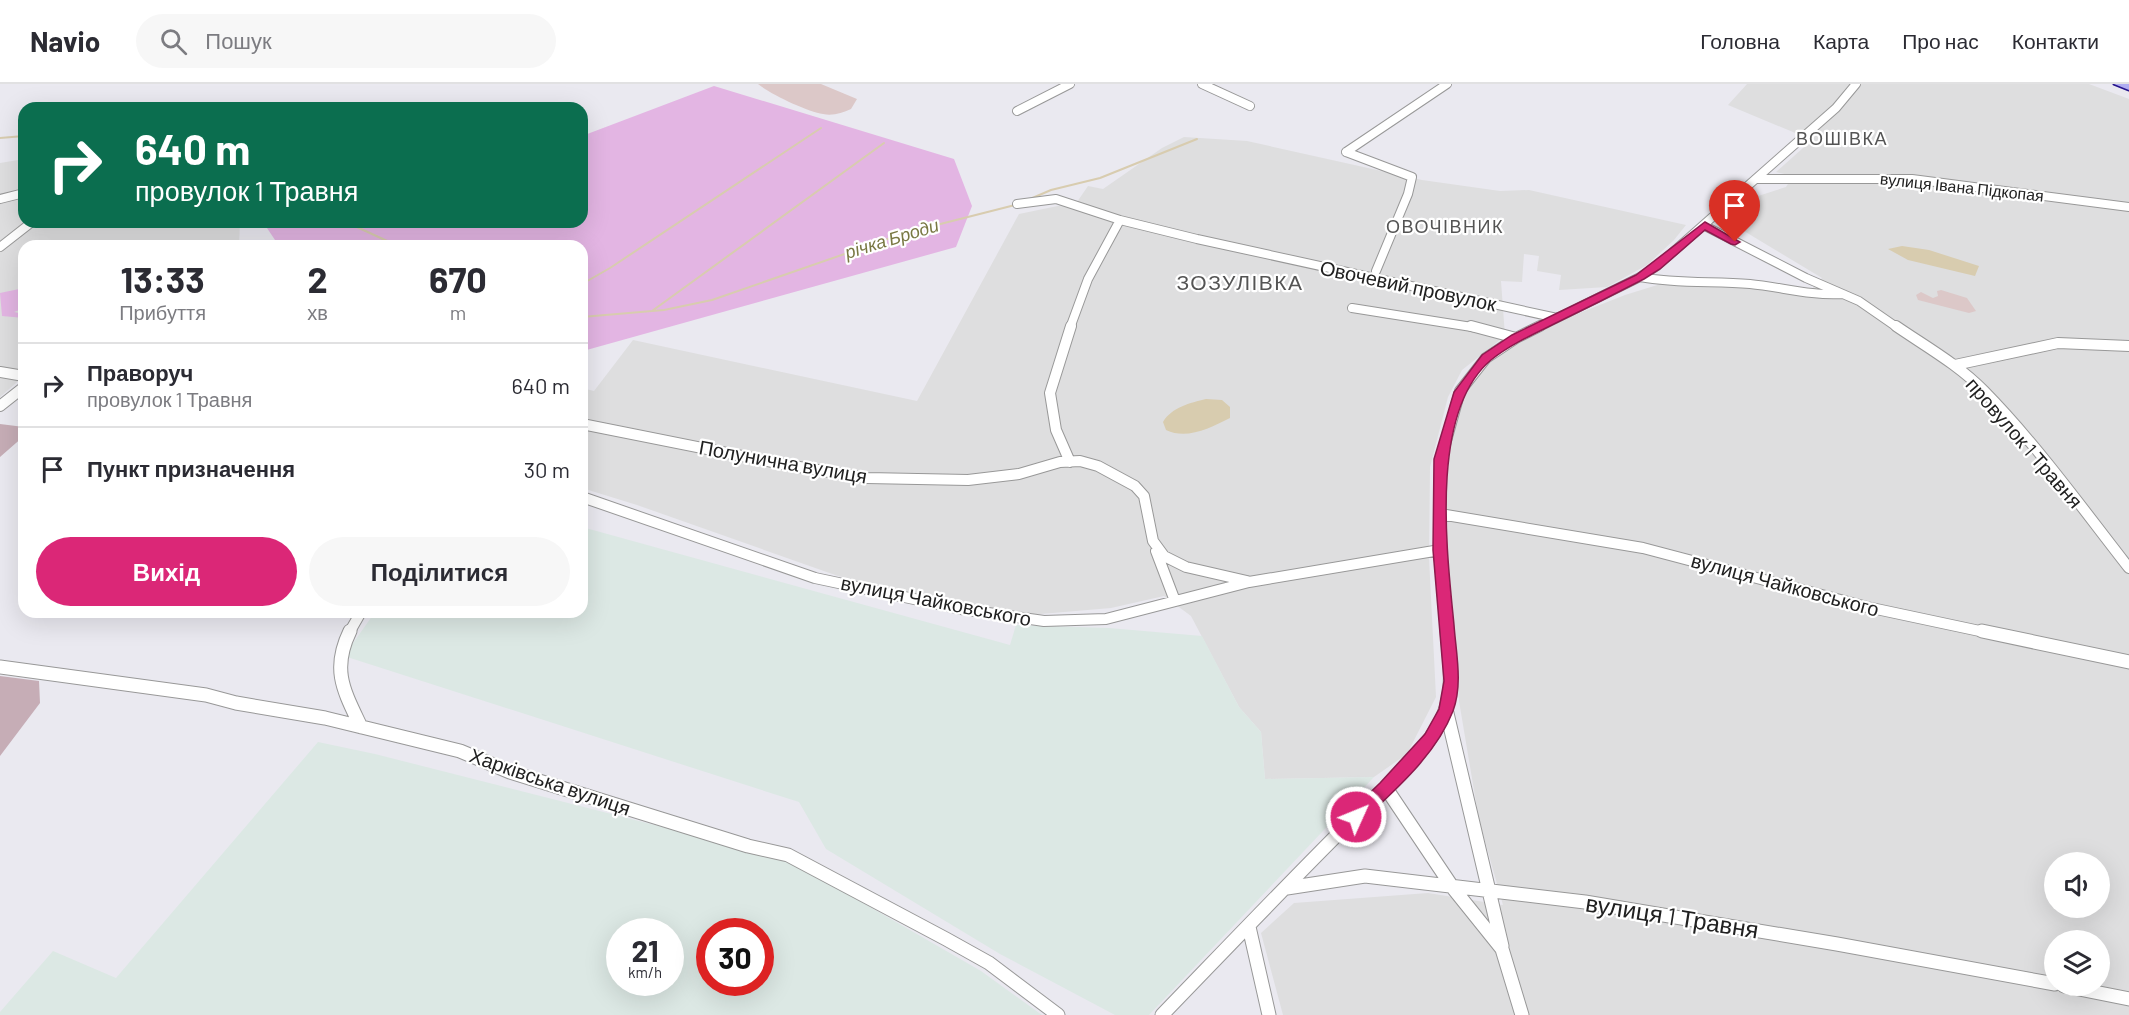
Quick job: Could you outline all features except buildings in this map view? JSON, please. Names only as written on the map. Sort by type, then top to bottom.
[{"type":"main road","points":[[2120,84],[2129,87]]},
{"type":"street","points":[[1017,111],[1070,84]]},
{"type":"street","points":[[1202,84],[1250,106]]},
{"type":"street","points":[[1376,271],[1408,194],[1412,177],[1346,152],[1446,84]]},
{"type":"street","points":[[1162,1015],[1386,788],[1430,739],[1446,709],[1451,681],[1440,550],[1441,459],[1460,392],[1486,358],[1516,338],[1640,277],[1657,266],[1836,108],[1856,84]]},
{"type":"street","name":"вулиця Івана Підкопая","points":[[1758,179],[1912,179],[2129,207]]},
{"type":"street","points":[[0,199],[18,194]]},
{"type":"street","name":"Овочевий провулок","points":[[1017,204],[1056,199],[1120,220],[1277,258],[1557,318]]},
{"type":"street","points":[[1070,462],[1056,430],[1050,393],[1088,279],[1120,220]]},
{"type":"street","name":"провулок 1 Травня","points":[[1705,226],[1806,278],[1859,301],[1955,365],[1984,390],[2029,442],[2129,568]]},
{"type":"street","points":[[0,247],[24,228]]},
{"type":"street","points":[[1640,277],[1663,281],[1751,284],[1828,296],[1845,294]]},
{"type":"street","points":[[1352,308],[1447,322],[1495,331],[1516,338]]},
{"type":"street","points":[[1955,365],[2058,343],[2129,346]]},
{"type":"street","points":[[0,372],[18,375]]},
{"type":"street","points":[[0,406],[18,392]]},
{"type":"street","name":"Полунична вулиця","points":[[588,425],[787,465],[867,478],[968,480],[1019,474],[1070,462],[1080,461],[1098,466],[1135,486],[1144,495],[1153,541],[1175,601]]},
{"type":"street","name":"вулиця Чайковського","points":[[588,500],[815,578],[987,614],[1044,621],[1106,619],[1249,582],[1440,550]]},
{"type":"street","name":"вулиця Чайковського","points":[[1440,514],[1643,548],[1867,607],[2129,662]]},
{"type":"street","points":[[1153,541],[1164,556],[1186,567],[1249,582]]},
{"type":"street","points":[[358,618],[342,645],[337,663],[343,688],[361,727]]},
{"type":"street","name":"Харківська вулиця","points":[[0,667],[206,695],[236,704],[325,718],[460,751],[510,772],[748,846],[788,855],[989,963],[1058,1015]]},
{"type":"street","points":[[1446,709],[1502,949],[1522,1015]]},
{"type":"street","points":[[1386,788],[1453,888],[1502,949]]},
{"type":"street","name":"вулиця 1 Травня","points":[[1287,888],[1365,876],[1586,902],[2044,982]]},
{"type":"street","points":[[1249,927],[1269,1015]]},
{"type":"street","points":[[2110,995],[2129,999]]},
{"type":"shaded area","points":[[758,84],[821,84],[857,99],[851,109],[837,114],[823,114],[789,102]]},
{"type":"shaded area","points":[[1747,84],[2089,84],[2129,99],[2129,1015],[1283,1015],[1261,933],[1294,903],[1428,893],[1503,905],[1479,820],[1459,701],[1445,549],[1444,459],[1464,393],[1494,356],[1544,327],[1625,295],[1667,282],[1808,293],[1822,278],[1734,225],[1731,214],[1755,197],[1786,187],[1793,176],[1776,172],[1812,140],[1728,105]]},
{"type":"shaded area","points":[[714,86],[954,159],[972,206],[956,247],[588,350],[588,240],[275,240],[267,228],[588,228],[588,134]]},
{"type":"shaded area","points":[[1184,137],[1247,141],[1422,180],[1500,191],[1529,190],[1686,225],[1674,240],[1647,265],[1607,287],[1559,290],[1561,275],[1537,271],[1539,256],[1524,254],[1522,282],[1501,281],[1505,336],[1462,370],[1448,397],[1430,467],[1429,558],[1436,697],[1407,754],[1374,777],[1265,779],[1261,732],[1239,707],[1191,616],[1164,596],[1111,608],[1029,615],[918,595],[838,576],[588,490],[588,390],[594,391],[633,340],[917,401],[1019,214],[1077,202],[1088,186],[1103,189],[1162,148]]},
{"type":"shaded area","points":[[18,160],[18,228],[240,228],[239,240],[18,240],[18,381],[0,397],[0,163]]},
{"type":"shaded area","points":[[1902,246],[1929,250],[1979,266],[1975,276],[1908,260],[1888,249]]},
{"type":"shaded area","points":[[18,289],[18,310],[14,312],[18,313],[18,317],[2,316],[0,293]]},
{"type":"shaded area","points":[[1941,290],[1967,298],[1976,311],[1969,313],[1918,300],[1916,295],[1921,292],[1933,298],[1938,296],[1937,291]]},
{"type":"shaded area","points":[[1206,399],[1222,400],[1230,407],[1230,418],[1198,432],[1182,434],[1166,430],[1163,422],[1171,413],[1182,406]]},
{"type":"shaded area","points":[[0,424],[18,426],[18,441],[0,457]]},
{"type":"shaded area","points":[[588,529],[1010,645],[1016,625],[1109,628],[1202,636],[1239,707],[1261,732],[1265,779],[1374,777],[1149,1015],[1115,1015],[1000,954],[826,849],[799,802],[344,656],[371,618],[588,618]]},
{"type":"shaded area","points":[[0,676],[39,681],[40,703],[0,756]]},
{"type":"shaded area","points":[[318,742],[375,754],[785,858],[981,971],[1042,1015],[0,1015],[0,1012],[53,951],[116,978]]},
{"type":"waterway","points":[[588,281],[821,128]]},
{"type":"waterway","name":"річка Броди","points":[[0,138],[18,136]]},
{"type":"waterway","name":"річка Броди","points":[[1030,199],[1051,190],[1100,178],[1197,139]]},
{"type":"waterway","points":[[652,311],[884,143]]},
{"type":"waterway","name":"річка Броди","points":[[588,316],[664,310],[712,300],[905,233],[1015,205]]},
{"type":"waterway","name":"річка Броди","points":[[359,228],[385,240]]},
{"type":"district","name":"ВОШІВКА","points":[[1842,139]]},
{"type":"district","name":"ОВОЧІВНИК","points":[[1445,227]]},
{"type":"district","name":"ЗОЗУЛІВКА","points":[[1240,283]]},
{"type":"route","points":[[1356,817],[1386,788],[1430,739],[1446,709],[1451,681],[1440,550],[1441,459],[1460,392],[1486,358],[1516,338],[1640,277],[1657,266],[1705,226],[1735,242]]}]
